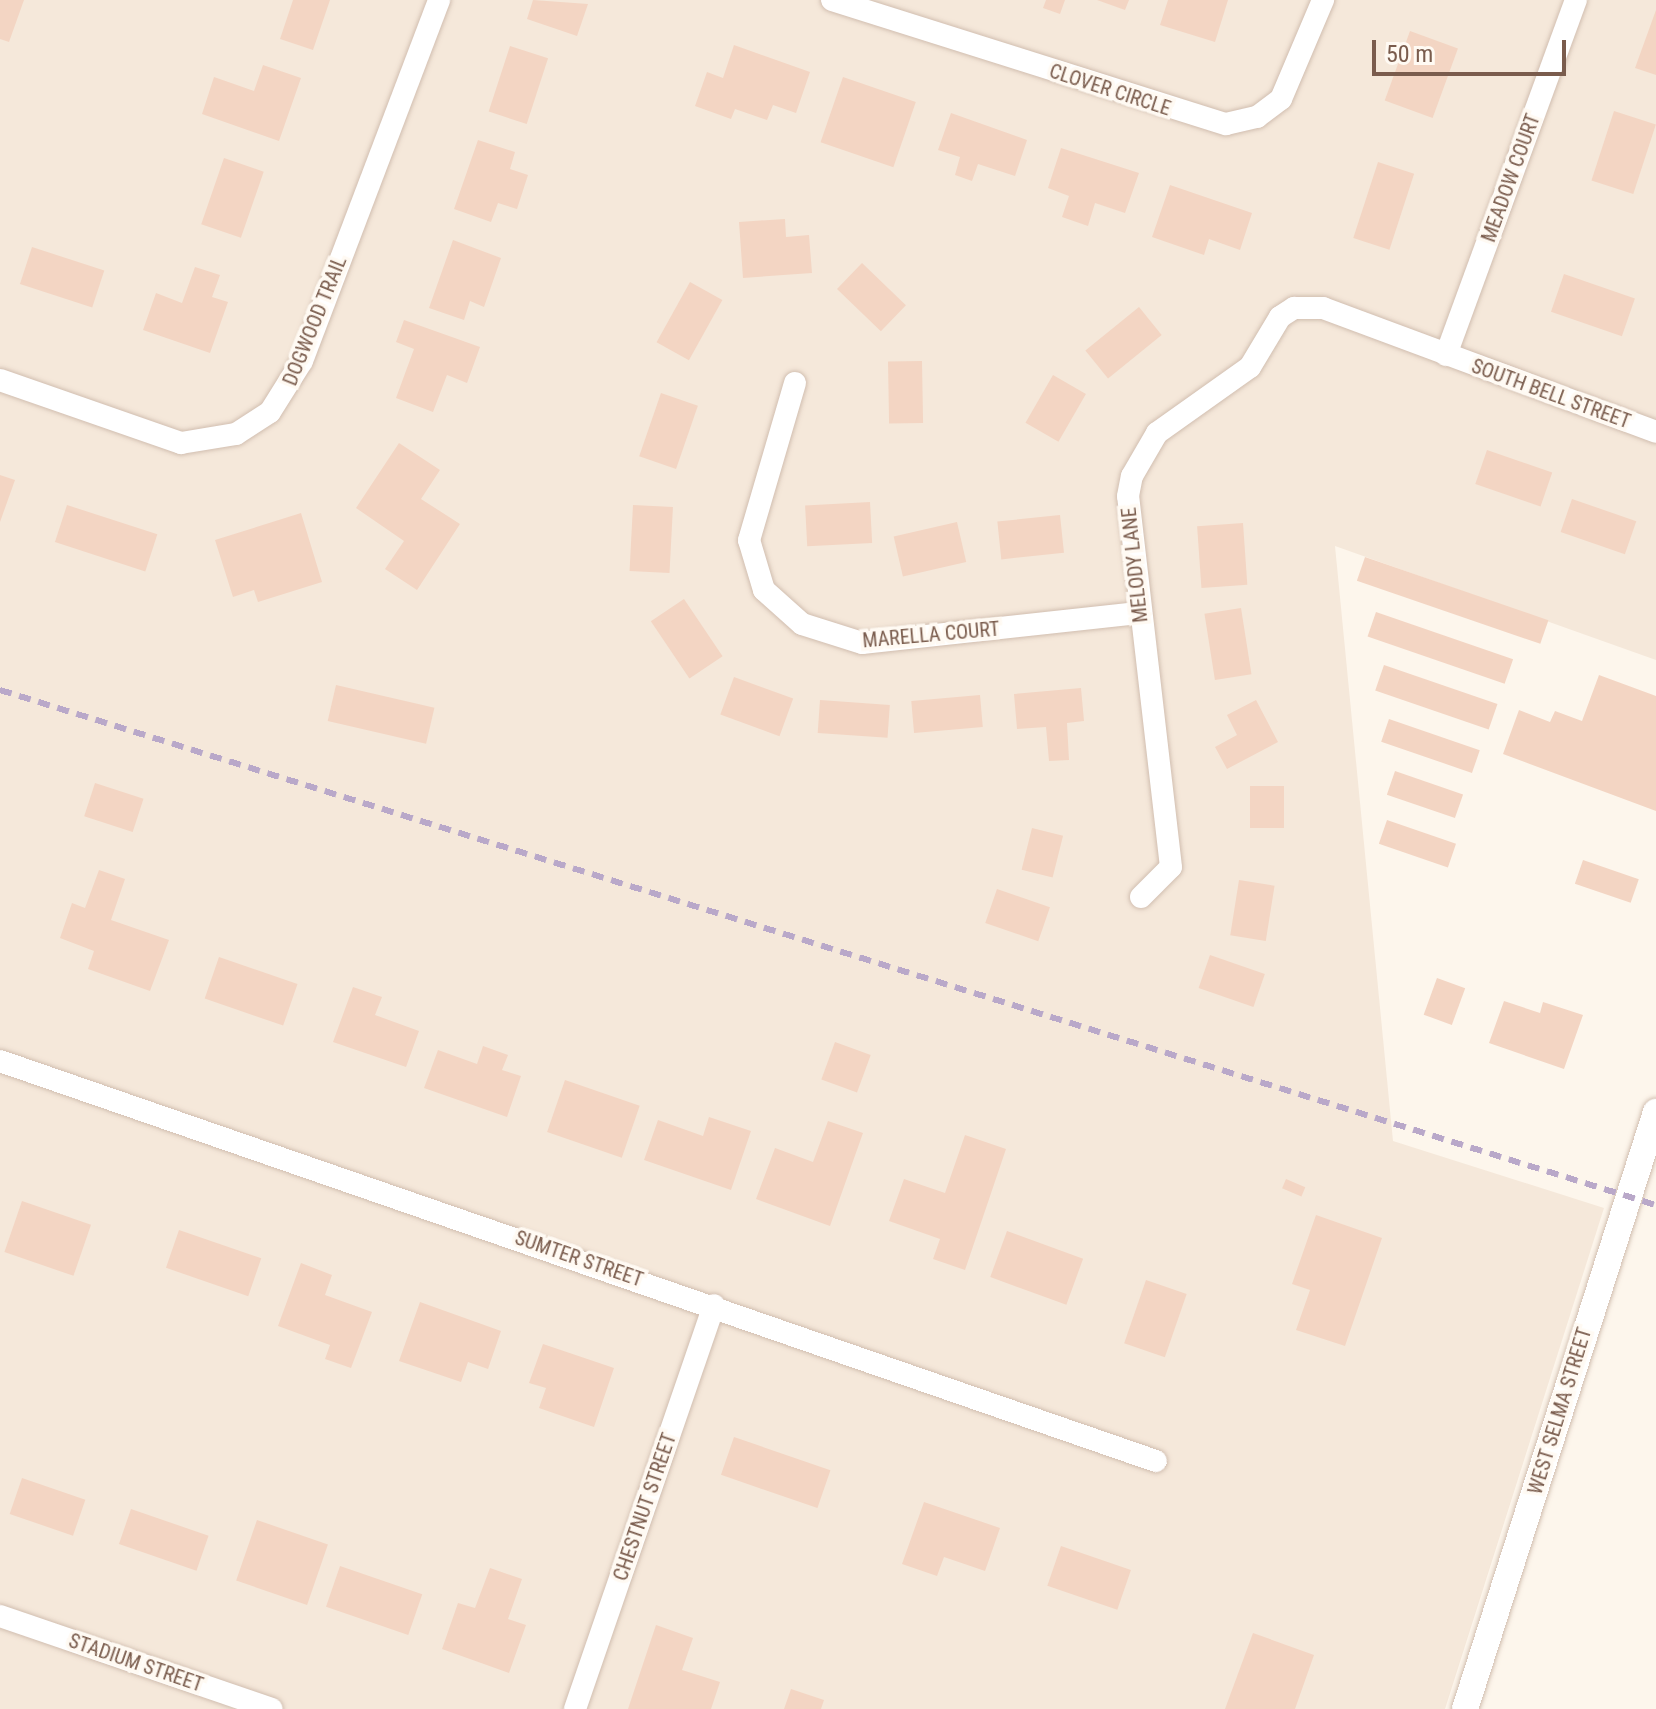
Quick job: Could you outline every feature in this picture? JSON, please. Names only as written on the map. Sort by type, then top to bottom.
[{"type":"street","name":"DOGWOOD TRAIL","points":[[0,380],[181,443],[236,434],[270,412],[302,361],[439,0]]},
{"type":"street","name":"CLOVER CIRCLE","points":[[832,0],[1226,124],[1257,117],[1281,99],[1323,0]]},
{"type":"street","name":"MEADOW COURT","points":[[1446,355],[1576,0]]},
{"type":"street","name":"MELODY LANE","points":[[1141,897],[1171,867],[1128,496],[1142,453],[1177,415],[1242,375],[1280,317],[1294,308],[1323,308],[1446,355]]},
{"type":"street","name":"SOUTH BELL STREET","points":[[1446,355],[1656,432]]},
{"type":"street","name":"MARELLA COURT","points":[[795,383],[749,540],[764,590],[802,624],[862,643],[1140,613]]},
{"type":"street","name":"SUMTER STREET","points":[[0,1061],[714,1305],[1156,1461]]},
{"type":"street","name":"WEST SELMA STREET","points":[[1465,1709],[1656,1112]]},
{"type":"street","name":"CHESTNUT STREET","points":[[575,1709],[714,1305]]},
{"type":"street","name":"STADIUM STREET","points":[[0,1616],[271,1709]]},
{"type":"shaded area","points":[[0,0],[1656,0],[1656,660],[1335,546],[1393,1141],[1604,1208],[1445,1709],[0,1709]]},
{"type":"building","points":[[0,0],[24,0],[9,42],[0,39]]},
{"type":"building","points":[[293,0],[330,0],[313,50],[280,39]]},
{"type":"building","points":[[533,0],[588,4],[577,36],[527,19]]},
{"type":"building","points":[[1046,0],[1065,0],[1060,14],[1043,8]]},
{"type":"building","points":[[1097,0],[1129,0],[1125,10]]},
{"type":"building","points":[[1168,0],[1228,0],[1215,42],[1160,25]]},
{"type":"building","points":[[1656,10],[1656,75],[1635,68]]},
{"type":"building","points":[[1410,31],[1458,48],[1433,118],[1385,101]]},
{"type":"building","points":[[734,45],[810,72],[796,113],[773,105],[767,120],[735,109],[731,119],[695,106],[707,72],[723,78]]},
{"type":"building","points":[[510,46],[548,58],[527,124],[489,112]]},
{"type":"building","points":[[263,65],[301,78],[279,141],[202,114],[214,77],[254,91]]},
{"type":"building","points":[[843,77],[916,102],[893,167],[821,142]]},
{"type":"building","points":[[1614,111],[1656,125],[1633,194],[1591,180]]},
{"type":"building","points":[[951,113],[1027,140],[1015,176],[978,164],[972,181],[955,175],[960,157],[938,150]]},
{"type":"building","points":[[478,140],[515,152],[510,169],[528,175],[517,209],[498,203],[491,222],[454,209]]},
{"type":"building","points":[[1061,148],[1139,173],[1125,213],[1095,203],[1088,226],[1062,217],[1069,196],[1048,188]]},
{"type":"building","points":[[224,158],[264,172],[241,238],[201,224]]},
{"type":"building","points":[[1378,162],[1414,174],[1389,250],[1353,238]]},
{"type":"building","points":[[1170,185],[1252,213],[1240,250],[1209,239],[1204,255],[1152,237]]},
{"type":"building","points":[[785,219],[786,237],[809,235],[812,273],[743,278],[739,222]]},
{"type":"building","points":[[453,240],[501,258],[484,307],[470,301],[464,320],[429,308]]},
{"type":"building","points":[[32,247],[104,270],[92,308],[20,284]]},
{"type":"building","points":[[862,263],[906,305],[881,331],[837,289]]},
{"type":"building","points":[[195,267],[220,275],[212,297],[228,302],[210,353],[143,330],[156,293],[182,303]]},
{"type":"building","points":[[1564,274],[1635,298],[1622,336],[1551,312]]},
{"type":"building","points":[[690,282],[722,300],[689,360],[657,342]]},
{"type":"building","points":[[1139,307],[1162,335],[1108,378],[1085,350]]},
{"type":"building","points":[[404,320],[480,347],[467,383],[447,375],[433,412],[396,398],[414,349],[396,342]]},
{"type":"building","points":[[922,361],[923,423],[889,424],[888,362]]},
{"type":"building","points":[[1053,375],[1086,394],[1058,442],[1026,423]]},
{"type":"building","points":[[661,393],[698,406],[676,469],[639,456]]},
{"type":"building","points":[[399,443],[440,470],[421,499],[460,524],[417,590],[385,569],[404,541],[356,508]]},
{"type":"building","points":[[1487,450],[1552,472],[1541,507],[1475,484]]},
{"type":"building","points":[[0,475],[15,480],[0,522]]},
{"type":"building","points":[[1572,499],[1636,521],[1625,554],[1561,532]]},
{"type":"building","points":[[870,502],[872,543],[807,546],[805,505]]},
{"type":"building","points":[[67,505],[157,534],[145,571],[55,542]]},
{"type":"building","points":[[633,505],[673,507],[669,573],[630,571]]},
{"type":"building","points":[[301,513],[322,582],[258,602],[254,590],[233,597],[215,540]]},
{"type":"building","points":[[1060,515],[1064,553],[1001,559],[997,522]]},
{"type":"building","points":[[957,522],[966,562],[903,577],[894,537]]},
{"type":"building","points":[[1243,523],[1247,585],[1201,588],[1197,526]]},
{"type":"building","points":[[1365,557],[1548,620],[1540,644],[1357,581]]},
{"type":"building","points":[[684,599],[723,656],[689,679],[651,621]]},
{"type":"building","points":[[1241,608],[1251,674],[1215,680],[1204,614]]},
{"type":"building","points":[[1376,612],[1513,659],[1505,684],[1368,637]]},
{"type":"building","points":[[1384,665],[1497,704],[1489,730],[1375,691]]},
{"type":"building","points":[[1599,675],[1656,696],[1656,811],[1503,754],[1519,710],[1550,722],[1555,711],[1582,721]]},
{"type":"building","points":[[734,677],[793,699],[780,736],[720,715]]},
{"type":"building","points":[[336,685],[434,708],[426,744],[328,721]]},
{"type":"building","points":[[1081,688],[1084,721],[1067,723],[1069,760],[1049,761],[1046,727],[1017,729],[1014,694]]},
{"type":"building","points":[[980,695],[983,727],[914,733],[911,701]]},
{"type":"building","points":[[820,700],[890,705],[888,738],[818,733]]},
{"type":"building","points":[[1256,700],[1278,742],[1227,769],[1215,747],[1237,735],[1227,715]]},
{"type":"building","points":[[1389,719],[1480,750],[1472,773],[1381,742]]},
{"type":"building","points":[[1395,771],[1463,794],[1455,818],[1387,795]]},
{"type":"building","points":[[95,783],[144,799],[133,832],[84,816]]},
{"type":"building","points":[[1250,786],[1284,786],[1284,828],[1250,828]]},
{"type":"building","points":[[1387,820],[1456,844],[1448,867],[1379,844]]},
{"type":"building","points":[[1032,828],[1063,836],[1053,877],[1022,870]]},
{"type":"building","points":[[1583,860],[1639,879],[1631,903],[1575,884]]},
{"type":"building","points":[[99,870],[125,879],[111,920],[169,940],[150,991],[88,969],[94,951],[60,938],[72,903],[85,908]]},
{"type":"building","points":[[1239,880],[1275,886],[1266,941],[1230,935]]},
{"type":"building","points":[[997,889],[1050,907],[1038,941],[985,923]]},
{"type":"building","points":[[1210,955],[1265,974],[1253,1007],[1199,988]]},
{"type":"building","points":[[219,957],[297,984],[283,1026],[205,999]]},
{"type":"building","points":[[1437,978],[1465,988],[1452,1025],[1424,1015]]},
{"type":"building","points":[[353,987],[382,997],[375,1015],[419,1031],[406,1067],[333,1042]]},
{"type":"building","points":[[1504,1001],[1540,1013],[1543,1002],[1583,1015],[1564,1069],[1489,1043]]},
{"type":"building","points":[[835,1042],[871,1055],[857,1093],[821,1080]]},
{"type":"building","points":[[483,1046],[508,1055],[502,1070],[521,1076],[507,1117],[424,1088],[438,1050],[477,1064]]},
{"type":"building","points":[[565,1080],[640,1106],[622,1158],[547,1132]]},
{"type":"building","points":[[709,1117],[751,1131],[731,1190],[644,1160],[658,1120],[703,1136]]},
{"type":"building","points":[[828,1121],[863,1133],[830,1226],[756,1199],[775,1148],[813,1162]]},
{"type":"building","points":[[965,1135],[1006,1149],[965,1270],[933,1259],[940,1239],[889,1221],[904,1179],[945,1193]]},
{"type":"building","points":[[1286,1179],[1305,1187],[1301,1196],[1282,1188]]},
{"type":"building","points":[[22,1201],[91,1225],[73,1276],[4,1252]]},
{"type":"building","points":[[1316,1215],[1382,1238],[1345,1346],[1296,1330],[1310,1290],[1292,1284]]},
{"type":"building","points":[[179,1230],[261,1258],[248,1296],[166,1268]]},
{"type":"building","points":[[1007,1231],[1083,1259],[1066,1305],[990,1277]]},
{"type":"building","points":[[301,1263],[332,1275],[325,1295],[372,1312],[351,1368],[325,1359],[330,1345],[278,1326]]},
{"type":"building","points":[[1146,1280],[1187,1294],[1165,1357],[1124,1343]]},
{"type":"building","points":[[420,1302],[501,1331],[488,1369],[468,1362],[461,1382],[399,1361]]},
{"type":"building","points":[[543,1344],[614,1368],[594,1427],[539,1408],[546,1388],[529,1383]]},
{"type":"building","points":[[734,1437],[830,1470],[817,1508],[721,1475]]},
{"type":"building","points":[[22,1478],[85,1500],[73,1536],[10,1514]]},
{"type":"building","points":[[924,1502],[1000,1528],[985,1571],[944,1557],[937,1576],[902,1564]]},
{"type":"building","points":[[131,1509],[209,1536],[196,1571],[119,1544]]},
{"type":"building","points":[[257,1520],[328,1544],[307,1605],[236,1581]]},
{"type":"building","points":[[1061,1546],[1131,1570],[1117,1610],[1047,1586]]},
{"type":"building","points":[[340,1566],[422,1594],[408,1635],[326,1607]]},
{"type":"building","points":[[490,1568],[522,1579],[508,1619],[526,1625],[509,1673],[442,1649],[458,1603],[475,1608]]},
{"type":"building","points":[[656,1625],[693,1638],[682,1670],[720,1682],[711,1709],[628,1709]]},
{"type":"building","points":[[1253,1633],[1314,1655],[1295,1709],[1225,1709]]},
{"type":"building","points":[[791,1689],[824,1700],[821,1709],[784,1709]]},
{"type":"railway","points":[[0,690],[1656,1205]]}]
